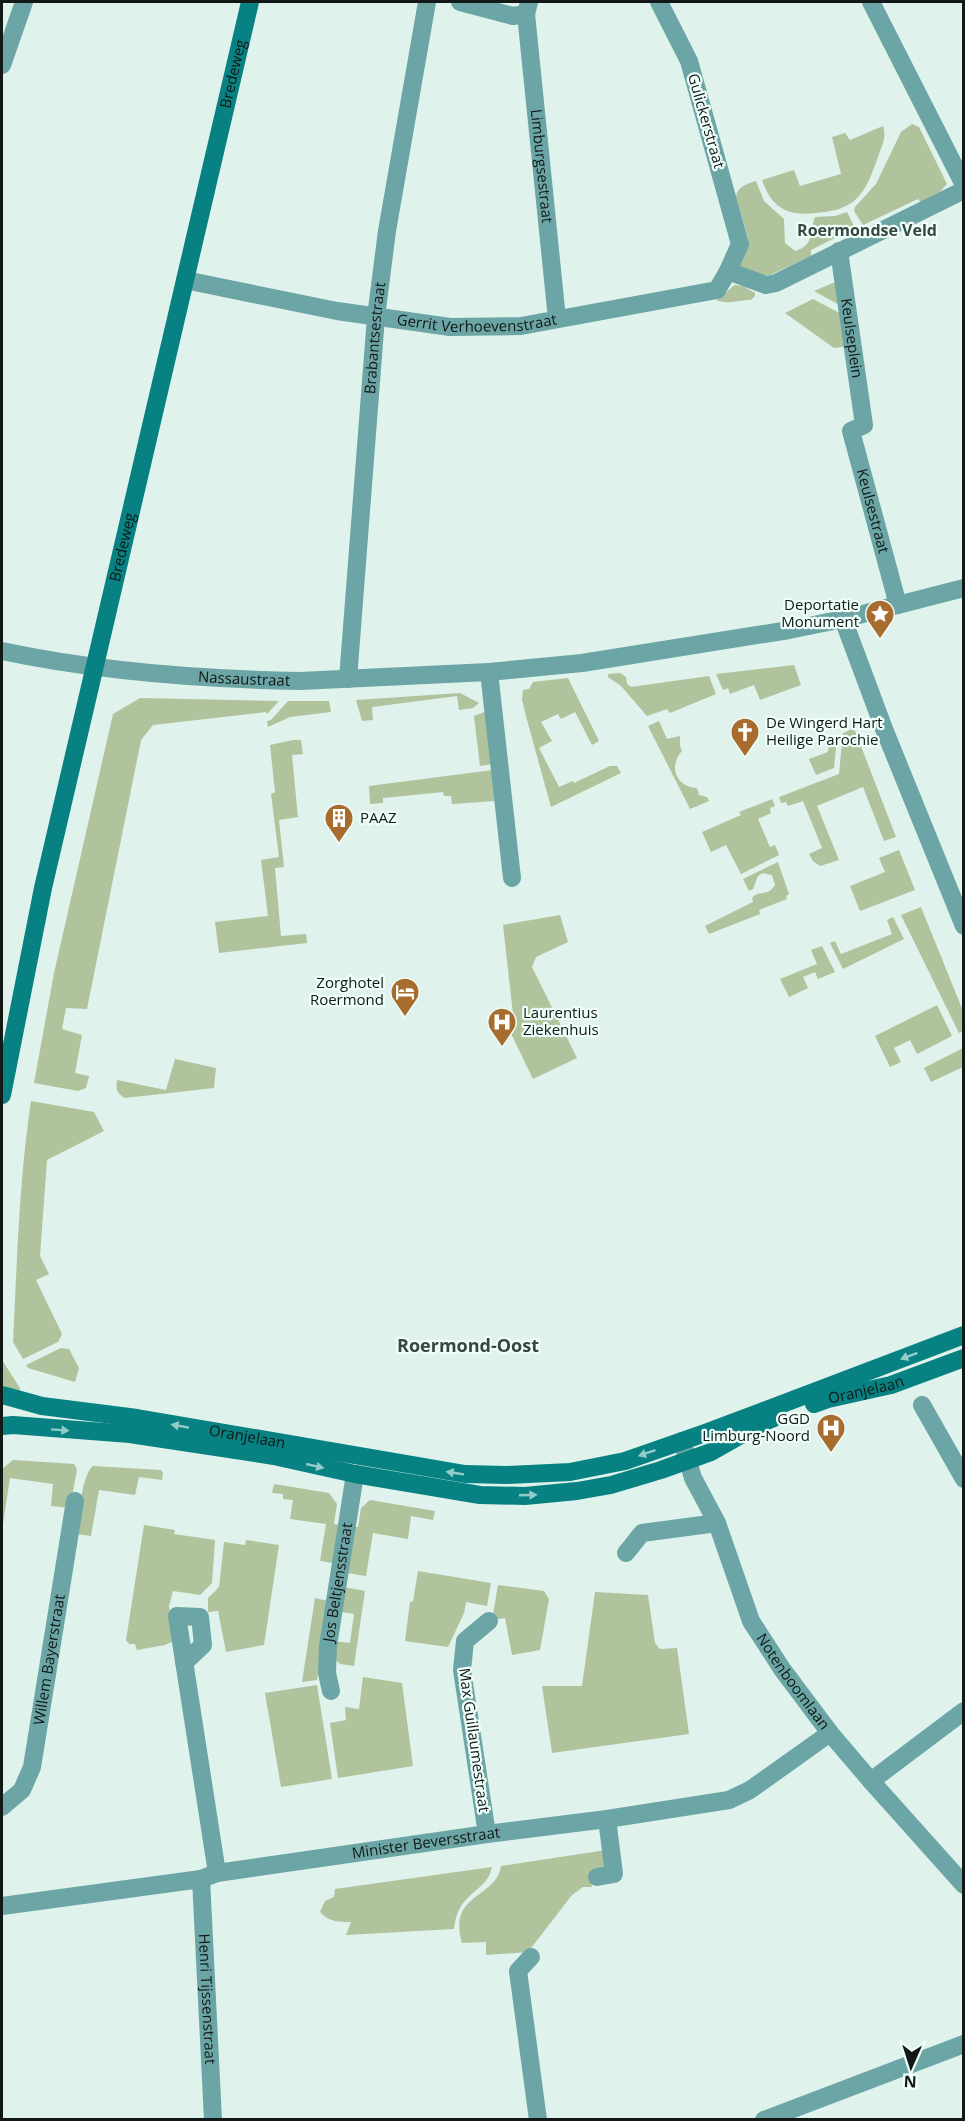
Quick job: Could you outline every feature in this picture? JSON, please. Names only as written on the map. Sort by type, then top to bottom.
[{"type":"street","points":[[2,64],[24,2]]},
{"type":"street","name":"Bredeweg","points":[[2,1095],[43,888],[250,2]]},
{"type":"street","name":"Brabantsestraat","points":[[348,679],[376,316],[387,231],[427,2]]},
{"type":"street","points":[[460,2],[513,15],[527,8]]},
{"type":"street","name":"Gulickerstraat","points":[[659,2],[688,61],[740,244]]},
{"type":"street","points":[[871,2],[963,185]]},
{"type":"street","name":"Limburgsestraat","points":[[527,8],[557,319]]},
{"type":"street","points":[[728,271],[766,285],[776,283],[963,190]]},
{"type":"street","name":"Gerrit Verhoevenstraat","points":[[185,280],[337,311],[450,327],[521,326],[717,290],[740,244]]},
{"type":"street","name":"Keulseplein","points":[[839,251],[864,425]]},
{"type":"street","name":"Keulsestraat","points":[[864,425],[851,431],[898,605]]},
{"type":"street","name":"Nassaustraat","points":[[2,651],[95,668],[245,680],[300,681],[489,672],[605,660],[789,630],[843,619],[963,588]]},
{"type":"street","points":[[843,619],[884,729],[963,926]]},
{"type":"street","points":[[489,672],[512,878]]},
{"type":"street","name":"Oranjelaan","points":[[2,1395],[42,1406],[137,1418],[465,1474],[570,1472],[625,1461],[682,1442],[963,1335]]},
{"type":"street","name":"Oranjelaan","points":[[2,1426],[130,1434],[274,1456],[356,1474],[494,1496],[546,1495],[611,1485],[661,1470],[711,1452],[762,1423],[828,1399],[891,1385],[963,1358]]},
{"type":"street","points":[[922,1405],[963,1479]]},
{"type":"street","name":"Notenboomlaan","points":[[682,1442],[693,1478],[717,1523],[750,1621],[782,1669],[830,1733],[963,1885]]},
{"type":"street","name":"Jos Beltjensstraat","points":[[331,1692],[327,1673],[328,1646],[356,1474]]},
{"type":"street","points":[[494,1496],[495,1475]]},
{"type":"street","name":"Willem Bayerstraat","points":[[2,1807],[22,1790],[32,1767],[75,1501]]},
{"type":"street","points":[[626,1553],[642,1533],[717,1523]]},
{"type":"street","name":"Max Guillaumestraat","points":[[487,1834],[462,1670],[465,1641],[489,1621]]},
{"type":"street","name":"Henri Tijssenstraat","points":[[184,1663],[209,1876],[213,2120]]},
{"type":"street","points":[[871,1781],[963,1711]]},
{"type":"street","name":"Minister Beversstraat","points":[[2,1906],[729,1800],[750,1790],[830,1733]]},
{"type":"street","points":[[597,1877],[614,1874],[607,1819]]},
{"type":"street","points":[[531,1957],[519,1971],[538,2120]]},
{"type":"street","points":[[764,2120],[963,2044]]},
{"type":"green space","points":[[912,124],[919,127],[947,184],[937,195],[921,203],[918,199],[863,225],[854,211],[855,207],[876,184],[901,132]]},
{"type":"green space","points":[[883,126],[883,142],[869,181],[859,197],[847,206],[828,212],[793,213],[778,206],[767,191],[762,180],[794,170],[800,186],[841,174],[832,137],[845,133],[850,140]]},
{"type":"green space","points":[[756,181],[764,201],[784,219],[785,243],[795,251],[809,242],[815,217],[835,216],[847,212],[855,228],[811,250],[811,256],[770,275],[763,275],[740,266],[739,261],[748,244],[748,238],[736,196],[743,186]]},
{"type":"green space","points":[[840,280],[843,307],[814,291]]},
{"type":"green space","points":[[735,285],[743,286],[755,293],[755,296],[751,300],[734,302],[716,300],[722,297]]},
{"type":"green space","points":[[813,299],[845,316],[849,346],[834,348],[785,313]]},
{"type":"green space","points":[[794,665],[801,685],[760,700],[754,685],[730,694],[728,688],[723,690],[716,674]]},
{"type":"green space","points":[[620,673],[626,677],[627,684],[631,687],[709,676],[716,694],[670,713],[667,709],[647,716],[621,686],[608,677],[608,674]]},
{"type":"green space","points":[[568,678],[599,741],[592,745],[575,712],[561,719],[558,714],[541,722],[552,741],[539,748],[559,787],[573,781],[574,783],[610,766],[617,766],[621,773],[551,807],[522,700],[523,690],[529,689],[533,682]]},
{"type":"green space","points":[[460,693],[479,703],[473,708],[459,710],[457,696],[372,707],[373,720],[362,721],[356,700]]},
{"type":"green space","points":[[140,698],[279,701],[267,714],[266,712],[153,725],[141,740],[87,1009],[66,1008],[62,1029],[82,1035],[75,1073],[89,1076],[86,1088],[78,1091],[34,1083],[54,973],[113,714]]},
{"type":"green space","points":[[288,701],[329,701],[331,712],[290,717],[268,727],[267,721],[271,720]]},
{"type":"green space","points":[[487,711],[493,764],[480,766],[474,716]]},
{"type":"green space","points":[[659,721],[667,739],[680,736],[682,751],[675,763],[679,780],[690,787],[697,788],[699,795],[707,797],[709,801],[690,809],[648,726]]},
{"type":"green space","points":[[854,728],[896,837],[884,841],[863,787],[817,806],[839,860],[820,866],[809,854],[822,848],[803,801],[788,806],[786,802],[781,803],[779,797],[839,774],[843,733]]},
{"type":"green space","points":[[837,736],[834,768],[816,775],[809,759],[828,752],[830,738]]},
{"type":"green space","points":[[301,740],[303,754],[292,755],[298,817],[279,820],[284,867],[275,868],[281,936],[306,934],[307,943],[219,953],[215,922],[268,916],[261,860],[279,857],[271,794],[275,792],[270,745]]},
{"type":"green space","points":[[493,770],[495,801],[452,804],[451,796],[444,796],[443,792],[383,798],[383,803],[370,804],[369,786]]},
{"type":"green space","points":[[772,799],[775,806],[770,808],[771,813],[758,819],[770,847],[775,845],[779,855],[741,874],[726,845],[711,852],[702,832],[741,815],[739,812]]},
{"type":"green space","points":[[899,850],[915,890],[860,911],[850,886],[885,872],[879,858]]},
{"type":"green space","points":[[778,862],[789,894],[786,896],[787,899],[759,910],[760,914],[709,934],[705,926],[753,902],[752,898],[755,895],[768,892],[773,888],[775,885],[772,875],[763,873],[758,876],[753,889],[749,891],[743,879]]},
{"type":"green space","points":[[921,907],[963,1011],[963,1031],[959,1033],[901,915]]},
{"type":"green space","points":[[560,915],[568,942],[536,957],[532,967],[577,1058],[533,1079],[506,1023],[505,1014],[513,1014],[503,925]]},
{"type":"green space","points":[[893,917],[904,939],[843,969],[830,943],[835,941],[841,954],[892,934],[887,920]]},
{"type":"green space","points":[[822,946],[835,972],[818,979],[815,972],[803,977],[808,988],[789,997],[780,979],[817,964],[811,950]]},
{"type":"green space","points":[[937,1005],[952,1036],[917,1054],[910,1040],[894,1048],[901,1062],[890,1067],[875,1036]]},
{"type":"green space","points":[[963,1048],[963,1067],[931,1082],[924,1068]]},
{"type":"green space","points":[[175,1059],[216,1068],[214,1088],[125,1098],[118,1092],[117,1080],[166,1090]]},
{"type":"green space","points":[[31,1101],[94,1112],[104,1131],[47,1160],[40,1256],[49,1274],[36,1280],[62,1334],[58,1342],[23,1359],[13,1342],[21,1191]]},
{"type":"green space","points":[[61,1348],[69,1349],[79,1368],[75,1382],[28,1368],[26,1365]]},
{"type":"green space","points":[[2,1360],[20,1388],[20,1395],[2,1385]]},
{"type":"green space","points":[[13,1460],[74,1464],[77,1469],[70,1508],[51,1506],[53,1484],[10,1478],[2,1530],[2,1469]]},
{"type":"green space","points":[[93,1466],[161,1470],[162,1480],[139,1477],[135,1495],[99,1490],[91,1536],[76,1534],[83,1487]]},
{"type":"green space","points":[[274,1484],[329,1493],[337,1504],[334,1524],[339,1525],[333,1563],[320,1561],[326,1524],[290,1519],[293,1500],[283,1499],[283,1494],[272,1493]]},
{"type":"green space","points":[[370,1500],[435,1511],[433,1520],[411,1516],[408,1539],[373,1533],[366,1576],[347,1573],[353,1527],[358,1527],[361,1508]]},
{"type":"green space","points":[[144,1525],[175,1530],[174,1534],[215,1540],[212,1583],[200,1595],[173,1591],[169,1606],[174,1641],[137,1650],[135,1644],[129,1644],[126,1640]]},
{"type":"green space","points":[[246,1540],[279,1545],[264,1645],[226,1652],[218,1611],[208,1612],[208,1598],[219,1587],[224,1542],[245,1545]]},
{"type":"green space","points":[[418,1571],[491,1583],[487,1606],[466,1602],[464,1613],[448,1647],[405,1641],[410,1602],[413,1601]]},
{"type":"green space","points":[[498,1585],[544,1591],[549,1599],[540,1650],[512,1655],[505,1618],[492,1620]]},
{"type":"green space","points":[[344,1587],[365,1591],[354,1666],[340,1664],[333,1657],[334,1641],[350,1643],[354,1614],[341,1612]]},
{"type":"green space","points":[[595,1592],[648,1595],[655,1643],[660,1649],[677,1648],[689,1734],[552,1753],[542,1686],[582,1686]]},
{"type":"green space","points":[[315,1598],[328,1601],[317,1680],[302,1682]]},
{"type":"green space","points":[[363,1677],[402,1683],[413,1766],[338,1778],[330,1723],[346,1720],[345,1707],[359,1709]]},
{"type":"green space","points":[[317,1685],[332,1779],[281,1787],[265,1693]]},
{"type":"green space","points":[[606,1850],[608,1870],[590,1873],[592,1887],[583,1887],[572,1895],[528,1952],[486,1955],[486,1942],[462,1943],[459,1927],[466,1905],[491,1885],[501,1866]]},
{"type":"green space","points":[[492,1867],[485,1882],[460,1907],[454,1929],[346,1935],[351,1922],[334,1921],[320,1912],[325,1901],[334,1897],[335,1889]]},
{"type":"place","name":"Deportatie Monument","points":[[880,640]]},
{"type":"place","name":"De Wingerd Hart Heilige Parochie","points":[[745,758]]},
{"type":"place","name":"PAAZ","points":[[339,844]]},
{"type":"place","name":"Zorghotel Roermond","points":[[405,1018]]},
{"type":"place","name":"Laurentius Ziekenhuis","points":[[502,1048]]},
{"type":"place","name":"GGD Limburg-Noord","points":[[831,1454]]},
{"type":"district","name":"Roermondse Veld","points":[[867,230]]},
{"type":"district","name":"Roermond-Oost","points":[[468,1346]]}]
